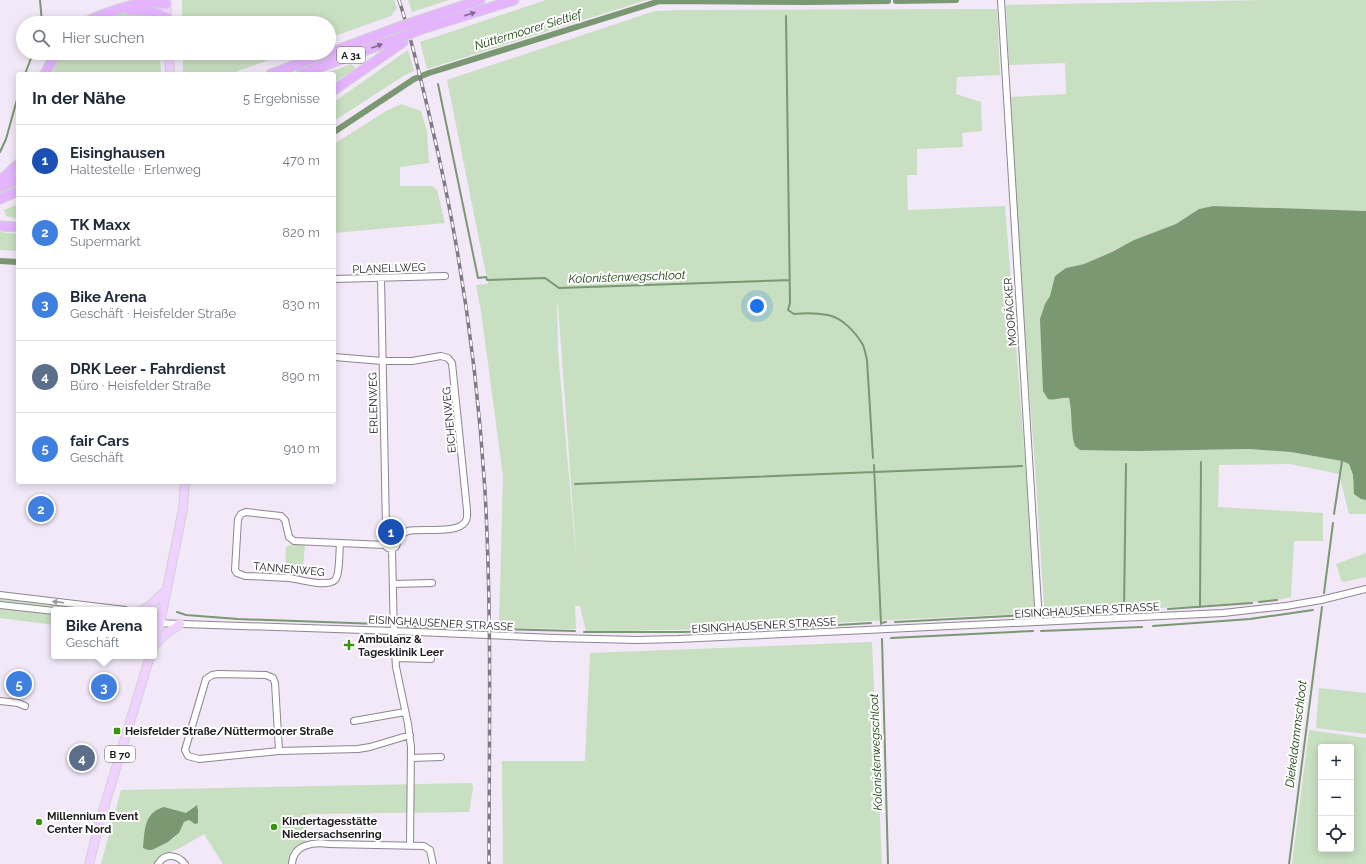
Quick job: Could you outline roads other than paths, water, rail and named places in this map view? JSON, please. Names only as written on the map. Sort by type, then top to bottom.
[{"type":"highway","name":"A 31","points":[[307,72],[405,37],[418,26],[480,0]]},
{"type":"highway","name":"A 31","points":[[336,50],[399,27],[418,26],[514,0]]},
{"type":"highway","points":[[99,16],[146,2],[166,2]]},
{"type":"highway","points":[[119,10],[152,12],[161,16]]},
{"type":"highway","points":[[336,89],[405,37]]},
{"type":"highway","points":[[47,72],[53,60]]},
{"type":"highway","name":"A 31","points":[[276,72],[309,60]]},
{"type":"highway","points":[[0,181],[16,166]]},
{"type":"highway","points":[[0,187],[16,180]]},
{"type":"highway","points":[[0,199],[16,192]]},
{"type":"highway","points":[[0,226],[16,227]]},
{"type":"main road","points":[[166,2],[167,16]]},
{"type":"main road","points":[[169,60],[170,72]]},
{"type":"main road","points":[[157,618],[166,590],[183,509],[185,484]]},
{"type":"main road","points":[[148,607],[166,590]]},
{"type":"main road","points":[[157,641],[180,624]]},
{"type":"main road","name":"B 70","points":[[89,864],[100,821],[149,659]]},
{"type":"street","name":"MOORÄCKER","points":[[1001,0],[1039,622]]},
{"type":"street","name":"PLANELLWEG","points":[[336,279],[445,276]]},
{"type":"street","name":"ERLENWEG","points":[[381,278],[386,528]]},
{"type":"street","name":"EICHENWEG","points":[[336,358],[412,361],[438,356],[448,358],[452,362],[454,368],[467,510],[466,521],[458,528],[411,530],[402,534],[396,539]]},
{"type":"street","name":"TANNENWEG","points":[[340,544],[337,576],[334,581],[330,583],[308,582],[290,578],[244,576],[237,573],[235,570],[238,519],[241,514],[246,512],[280,516],[285,520],[289,537],[294,541],[385,545]]},
{"type":"street","points":[[388,537],[396,539],[397,545],[392,549],[387,548],[385,545],[385,540],[388,537]]},
{"type":"street","points":[[392,549],[394,631],[398,681],[410,735],[410,845]]},
{"type":"street","points":[[393,584],[432,583]]},
{"type":"street","name":"EISINGHAUSENER STRASSE","points":[[157,621],[180,624],[394,631],[488,636],[637,640],[759,636],[1197,614],[1250,610],[1321,600],[1366,589]]},
{"type":"street","points":[[0,595],[100,607]]},
{"type":"street","points":[[0,606],[51,611]]},
{"type":"street","points":[[396,658],[431,659]]},
{"type":"street","points":[[279,751],[275,683],[273,678],[266,675],[218,674],[212,675],[206,679],[186,746],[188,756],[199,759],[279,751],[364,749],[410,735]]},
{"type":"street","points":[[0,701],[18,703],[25,706]]},
{"type":"street","points":[[354,721],[405,712]]},
{"type":"street","points":[[411,758],[441,757]]},
{"type":"street","points":[[292,864],[293,856],[296,852],[310,843],[424,846],[428,848],[431,853],[433,864]]},
{"type":"street","points":[[158,864],[162,858],[172,856],[178,857],[185,864]]},
{"type":"waterway","points":[[40,0],[41,16]]},
{"type":"waterway","name":"Nüttermoorer Sieltief","points":[[896,1],[956,0]]},
{"type":"waterway","name":"Nüttermoorer Sieltief","points":[[336,131],[414,79],[660,1],[888,1]]},
{"type":"waterway","name":"Kolonistenwegschloot","points":[[786,16],[790,303],[788,310],[794,314],[807,313],[828,315],[839,319],[857,336],[863,345],[867,360],[873,458]]},
{"type":"waterway","points":[[26,72],[30,60]]},
{"type":"waterway","name":"Kolonistenwegschloot","points":[[438,84],[478,278],[486,277],[487,280],[545,278],[559,288],[790,280]]},
{"type":"waterway","points":[[0,152],[6,139],[16,103]]},
{"type":"waterway","name":"Nüttermoorer Sieltief","points":[[0,261],[16,262]]},
{"type":"waterway","name":"Diekeldammschloot","points":[[1334,514],[1342,461]]},
{"type":"waterway","points":[[1200,607],[1201,462]]},
{"type":"waterway","points":[[1124,611],[1126,464]]},
{"type":"waterway","name":"Kolonistenwegschloot","points":[[874,465],[881,624]]},
{"type":"waterway","points":[[575,484],[1022,466]]},
{"type":"waterway","name":"Diekeldammschloot","points":[[1324,593],[1333,523]]},
{"type":"waterway","points":[[1259,602],[1277,600]]},
{"type":"waterway","points":[[1168,609],[1252,603]]},
{"type":"waterway","name":"Diekeldammschloot","points":[[1289,864],[1322,607]]},
{"type":"waterway","points":[[1048,614],[1159,609]]},
{"type":"waterway","points":[[1153,626],[1250,619],[1313,610]]},
{"type":"waterway","points":[[177,612],[186,615],[238,619],[379,624]]},
{"type":"waterway","points":[[895,622],[1030,615]]},
{"type":"waterway","name":"Kolonistenwegschloot","points":[[881,623],[886,622]]},
{"type":"waterway","points":[[787,628],[871,623]]},
{"type":"waterway","points":[[404,626],[481,629]]},
{"type":"waterway","points":[[1041,631],[1142,627]]},
{"type":"waterway","points":[[584,632],[684,632],[778,628]]},
{"type":"waterway","points":[[502,629],[575,631]]},
{"type":"waterway","points":[[891,638],[1033,631]]},
{"type":"waterway","name":"Kolonistenwegschloot","points":[[882,639],[888,864]]},
{"type":"railway","points":[[399,0],[422,85],[440,161],[458,254],[472,349],[482,443],[489,584],[489,864]]},
{"type":"place","name":"TK Maxx","points":[[41,509]]},
{"type":"place","name":"Eisinghausen","points":[[391,532]]},
{"type":"place","name":"Ambulanz & Tagesklinik Leer","points":[[349,645]]},
{"type":"place","name":"fair Cars","points":[[19,684]]},
{"type":"place","name":"Bike Arena","points":[[104,687]]},
{"type":"place","name":"Heisfelder Straße/Nüttermoorer Straße","points":[[117,731]]},
{"type":"place","name":"DRK Leer - Fahrdienst","points":[[82,758]]},
{"type":"place","name":"Millennium Event Center Nord","points":[[39,822]]},
{"type":"place","name":"Kindertagesstätte Niedersachsenring","points":[[274,827]]}]
